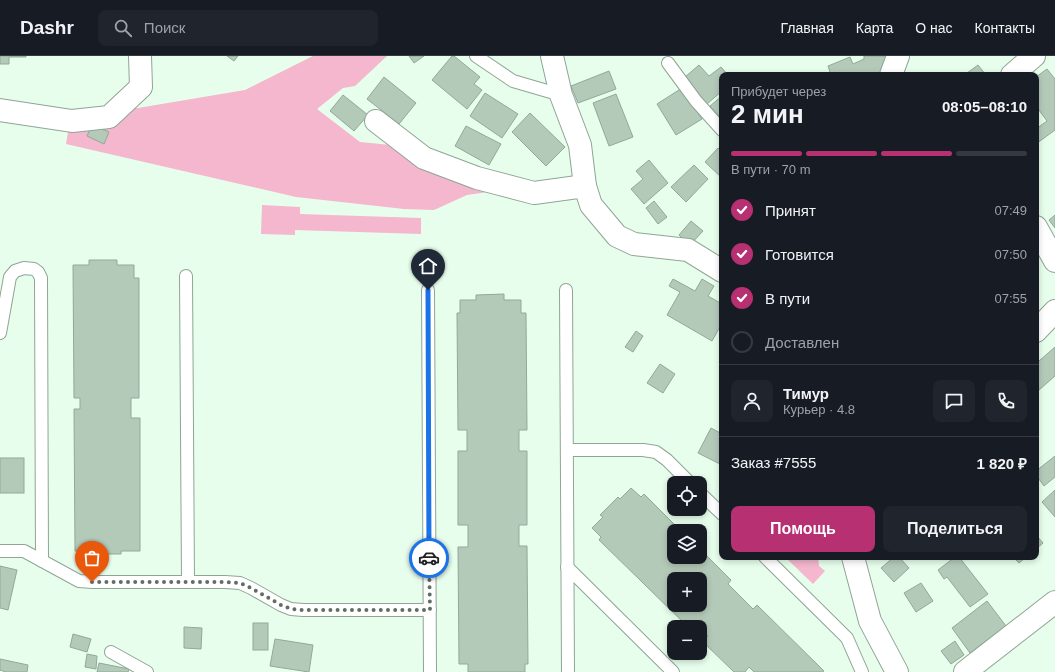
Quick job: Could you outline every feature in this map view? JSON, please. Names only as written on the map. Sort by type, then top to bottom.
[{"type":"street","points":[[0,110],[72,121],[109,117],[141,87],[140,56]]},
{"type":"street","points":[[552,56],[561,95],[580,144],[585,186],[591,205],[617,236],[634,244],[688,250],[719,269]]},
{"type":"street","points":[[892,72],[898,56]]},
{"type":"street","points":[[1015,72],[1034,56]]},
{"type":"street","points":[[376,121],[424,158],[477,178],[534,193],[585,186]]},
{"type":"street","points":[[1039,232],[1055,261]]},
{"type":"street","points":[[1039,328],[1055,311]]},
{"type":"street","points":[[854,560],[870,622],[897,672]]},
{"type":"street","points":[[964,672],[1055,602]]},
{"type":"lane","points":[[476,56],[513,81],[561,95]]},
{"type":"lane","points":[[668,64],[696,101],[719,127]]},
{"type":"lane","points":[[0,333],[10,277],[15,271],[24,268],[34,269],[38,272],[41,278],[42,561]]},
{"type":"lane","points":[[186,276],[188,582]]},
{"type":"lane","points":[[428,290],[430,672]]},
{"type":"lane","points":[[566,290],[568,672]]},
{"type":"lane","points":[[567,450],[643,450],[656,452],[667,460],[683,476]]},
{"type":"lane","points":[[707,500],[719,511]]},
{"type":"lane","points":[[0,551],[24,551],[79,581],[240,583],[291,609],[430,610]]},
{"type":"lane","points":[[768,560],[847,638],[862,672]]},
{"type":"lane","points":[[567,568],[673,672]]},
{"type":"lane","points":[[111,652],[146,672]]},
{"type":"shaded area","points":[[313,56],[387,56],[355,86],[343,88],[317,109],[360,142],[431,149],[491,176],[488,192],[467,195],[434,210],[404,209],[296,197],[66,144],[72,110],[138,108],[245,90]]},
{"type":"shaded area","points":[[262,205],[300,207],[300,214],[421,218],[421,234],[295,230],[295,235],[261,234]]},
{"type":"shaded area","points":[[788,560],[818,560],[819,566],[825,571],[813,584]]},
{"type":"building","points":[[0,56],[26,57],[9,57],[9,64],[0,64]]},
{"type":"building","points":[[227,56],[238,56],[234,61]]},
{"type":"building","points":[[409,56],[424,56],[414,63]]},
{"type":"building","points":[[452,56],[480,77],[474,84],[482,90],[467,109],[432,80]]},
{"type":"building","points":[[864,56],[891,56],[886,72],[830,72],[828,66],[850,57],[853,64],[864,59]]},
{"type":"building","points":[[699,65],[709,76],[721,67],[725,72],[719,72],[719,94],[707,104],[685,77]]},
{"type":"building","points":[[978,65],[984,72],[968,72]]},
{"type":"building","points":[[1047,69],[1055,79],[1055,130],[1039,142],[1039,127],[1047,121],[1039,110],[1039,75]]},
{"type":"building","points":[[609,71],[616,89],[578,103],[571,86]]},
{"type":"building","points":[[384,77],[416,103],[399,124],[367,99]]},
{"type":"building","points":[[682,88],[702,119],[676,135],[657,104]]},
{"type":"building","points":[[485,93],[518,114],[502,138],[470,116]]},
{"type":"building","points":[[616,94],[633,137],[609,146],[593,103]]},
{"type":"building","points":[[343,95],[368,115],[354,131],[330,111]]},
{"type":"building","points":[[719,98],[719,116],[710,106]]},
{"type":"building","points":[[530,113],[565,147],[546,166],[512,132]]},
{"type":"building","points":[[92,125],[109,132],[104,144],[87,136]]},
{"type":"building","points":[[466,126],[501,144],[489,165],[455,146]]},
{"type":"building","points":[[718,148],[719,175],[705,162]]},
{"type":"building","points":[[649,160],[668,183],[644,204],[631,189],[643,179],[636,171]]},
{"type":"building","points":[[694,165],[708,179],[686,202],[671,187]]},
{"type":"building","points":[[654,201],[667,217],[658,224],[646,208]]},
{"type":"building","points":[[1055,215],[1055,228],[1049,220]]},
{"type":"building","points":[[691,221],[703,231],[690,245],[679,235]]},
{"type":"building","points":[[89,260],[117,260],[117,265],[134,265],[134,278],[139,278],[139,398],[131,398],[131,418],[140,418],[140,551],[121,551],[121,554],[94,554],[94,551],[75,551],[74,409],[80,409],[80,398],[74,398],[73,265],[89,265]]},
{"type":"building","points":[[673,279],[695,291],[702,279],[714,286],[708,296],[719,302],[719,329],[712,341],[667,315],[680,292],[669,286]]},
{"type":"building","points":[[504,294],[504,300],[521,300],[521,313],[526,313],[527,430],[519,430],[519,451],[527,451],[527,525],[519,525],[519,546],[527,546],[528,664],[525,664],[525,672],[468,672],[468,664],[459,664],[458,547],[468,547],[468,525],[458,525],[458,451],[467,451],[467,430],[458,430],[457,313],[460,313],[460,300],[476,300],[476,295]]},
{"type":"building","points":[[636,331],[643,336],[633,352],[625,347]]},
{"type":"building","points":[[1055,347],[1055,376],[1039,390],[1039,361]]},
{"type":"building","points":[[660,364],[675,374],[663,393],[647,383]]},
{"type":"building","points":[[711,428],[719,432],[719,464],[698,453]]},
{"type":"building","points":[[1055,456],[1055,477],[1044,486],[1039,479],[1039,469]]},
{"type":"building","points":[[0,458],[24,458],[24,493],[0,493]]},
{"type":"building","points":[[631,488],[641,497],[644,494],[674,524],[667,524],[667,564],[707,564],[707,556],[731,580],[728,584],[753,609],[757,605],[824,671],[754,672],[749,667],[745,672],[734,672],[707,646],[707,620],[681,620],[673,612],[707,612],[707,572],[667,572],[667,606],[599,540],[601,537],[592,528],[603,517],[600,515],[618,497],[620,499]]},
{"type":"building","points":[[1055,490],[1055,517],[1042,502]]},
{"type":"building","points":[[1039,538],[1043,543],[1039,546]]},
{"type":"building","points":[[890,560],[902,560],[909,568],[894,582],[881,568]]},
{"type":"building","points":[[951,560],[961,560],[988,594],[970,607],[947,577],[944,579],[938,570]]},
{"type":"building","points":[[0,566],[17,570],[8,610],[0,608]]},
{"type":"building","points":[[921,583],[933,601],[916,612],[904,593]]},
{"type":"building","points":[[987,601],[1006,626],[970,653],[952,628]]},
{"type":"building","points":[[253,623],[268,623],[268,650],[253,650]]},
{"type":"building","points":[[184,627],[202,628],[201,649],[184,648]]},
{"type":"building","points":[[73,634],[91,639],[87,652],[70,647]]},
{"type":"building","points":[[275,639],[313,645],[309,672],[270,666]]},
{"type":"building","points":[[955,641],[964,655],[951,664],[941,651]]},
{"type":"building","points":[[87,654],[97,656],[96,669],[85,667]]},
{"type":"building","points":[[0,659],[28,665],[27,672],[6,672],[0,670]]},
{"type":"building","points":[[99,663],[129,669],[128,672],[97,672]]},
{"type":"way so far","points":[[92,582],[240,583],[291,609],[430,610],[429,558]]},
{"type":"route","points":[[428,290],[429,558]]}]
